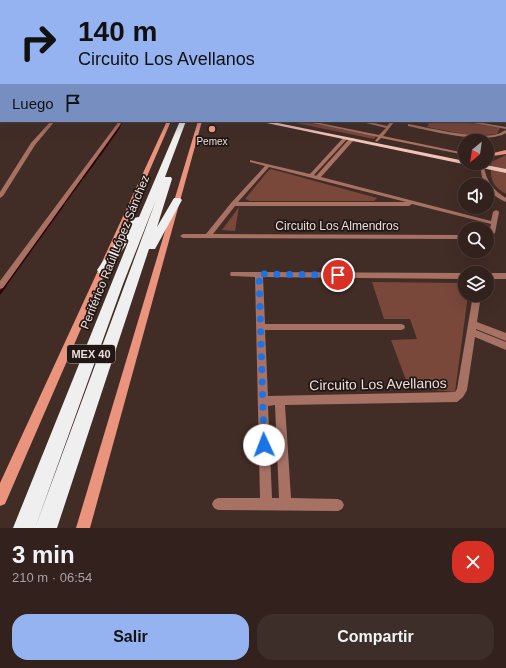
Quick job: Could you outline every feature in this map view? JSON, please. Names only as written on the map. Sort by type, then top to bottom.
[{"type":"highway","name":"Periférico Raúl López Sánchez","points":[[46,528],[134,277],[183,122]]},
{"type":"highway","name":"Periférico Raúl López Sánchez","points":[[24,528],[149,203],[164,180],[189,122]]},
{"type":"highway","points":[[134,277],[177,200]]},
{"type":"highway","points":[[103,270],[149,203]]},
{"type":"main road","points":[[0,499],[169,122]]},
{"type":"main road","points":[[83,528],[200,122]]},
{"type":"main road","points":[[277,122],[379,139],[458,157]]},
{"type":"main road","points":[[277,122],[349,139],[458,162]]},
{"type":"main road","points":[[494,155],[506,152]]},
{"type":"main road","points":[[494,166],[506,168]]},
{"type":"main road","points":[[494,167],[506,171]]},
{"type":"street","points":[[0,194],[33,144],[52,122]]},
{"type":"street","points":[[0,286],[120,122]]},
{"type":"street","points":[[308,122],[379,139],[458,153]]},
{"type":"street","points":[[365,122],[388,127]]},
{"type":"street","points":[[379,139],[392,122]]},
{"type":"street","points":[[424,128],[427,122]]},
{"type":"street","points":[[409,125],[475,137],[498,136],[503,134],[506,130],[469,122]]},
{"type":"street","points":[[314,177],[321,166],[349,139]]},
{"type":"street","points":[[314,177],[327,167],[349,139]]},
{"type":"street","name":"Circuito Los Almendros","points":[[252,161],[489,222]]},
{"type":"street","points":[[208,236],[233,204],[268,165]]},
{"type":"street","points":[[321,166],[327,167]]},
{"type":"street","points":[[483,170],[486,183],[494,192],[506,200]]},
{"type":"street","name":"Circuito Los Almendros","points":[[233,204],[419,204]]},
{"type":"street","points":[[493,222],[496,212]]},
{"type":"street","name":"Circuito Los Almendros","points":[[183,236],[458,237]]},
{"type":"street","points":[[234,274],[458,276]]},
{"type":"street","points":[[259,274],[266,505]]},
{"type":"street","points":[[494,276],[506,276]]},
{"type":"street","name":"Circuito Los Avellanos","points":[[263,401],[457,397],[462,390],[476,302]]},
{"type":"street","points":[[261,327],[401,327]]},
{"type":"street","points":[[472,328],[506,337]]},
{"type":"street","points":[[472,328],[506,346]]},
{"type":"street","points":[[280,400],[285,505]]},
{"type":"street","points":[[218,504],[338,505]]},
{"type":"shaded area","points":[[291,122],[304,122],[376,136],[374,139]]},
{"type":"shaded area","points":[[430,122],[464,122],[500,128],[497,134],[464,134],[427,127]]},
{"type":"shaded area","points":[[506,155],[506,194],[494,185],[494,178],[491,178],[491,170],[494,170],[494,161]]},
{"type":"shaded area","points":[[271,169],[377,198],[374,201],[250,201],[245,199]]},
{"type":"shaded area","points":[[239,207],[235,231],[222,230]]},
{"type":"shaded area","points":[[372,282],[458,283],[458,302],[467,302],[455,392],[409,388],[391,340],[417,339],[410,319],[384,319]]},
{"type":"waterway","points":[[107,145],[122,122]]},
{"type":"waterway","points":[[62,206],[108,144]]},
{"type":"waterway","points":[[4,287],[63,205]]},
{"type":"waterway","points":[[0,293],[5,286]]},
{"type":"place","name":"Pemex","points":[[212,129]]},
{"type":"route","points":[[264,445],[259,274],[338,275]]}]
